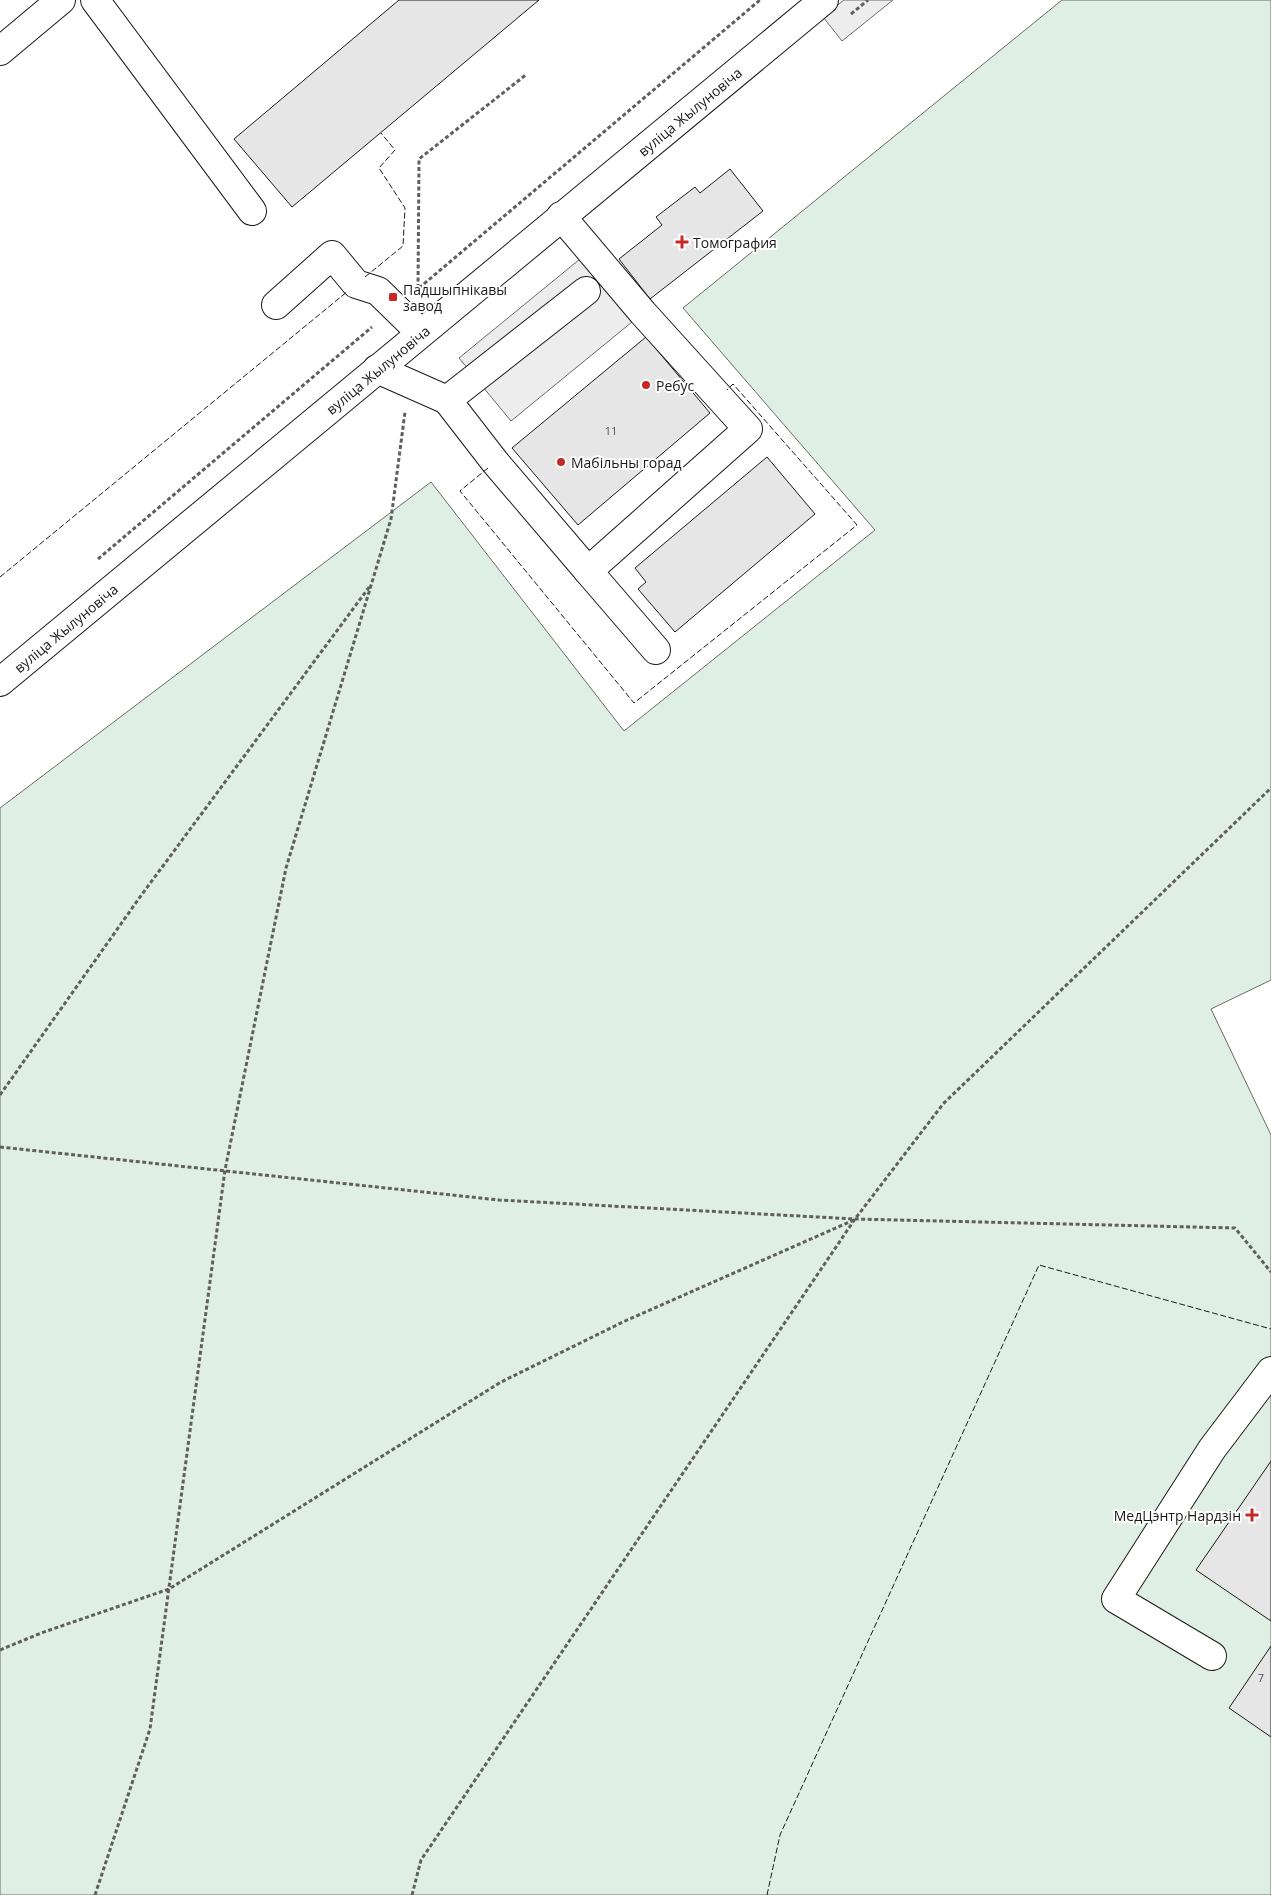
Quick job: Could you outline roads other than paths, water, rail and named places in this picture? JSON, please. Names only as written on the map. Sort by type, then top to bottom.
[{"type":"street","points":[[0,51],[61,0]]},
{"type":"street","points":[[95,0],[252,211]]},
{"type":"street","name":"вуліца Жылуновіча","points":[[0,682],[824,0]]},
{"type":"street","points":[[561,216],[643,313],[748,428],[588,571]]},
{"type":"street","points":[[276,306],[332,255],[356,284],[378,291],[421,333]]},
{"type":"street","points":[[447,400],[586,291]]},
{"type":"street","points":[[377,369],[447,400],[496,462],[656,650]]},
{"type":"street","points":[[1212,1656],[1116,1599],[1212,1449],[1271,1371]]},
{"type":"place","name":"Томография","points":[[682,242]]},
{"type":"place","name":"Падшыпнікавы завод","points":[[393,297]]},
{"type":"place","name":"Ребус","points":[[646,385]]},
{"type":"place","name":"Мабільны горад","points":[[561,462]]},
{"type":"place","name":"МедЦэнтр Нардзін","points":[[1252,1515]]}]
